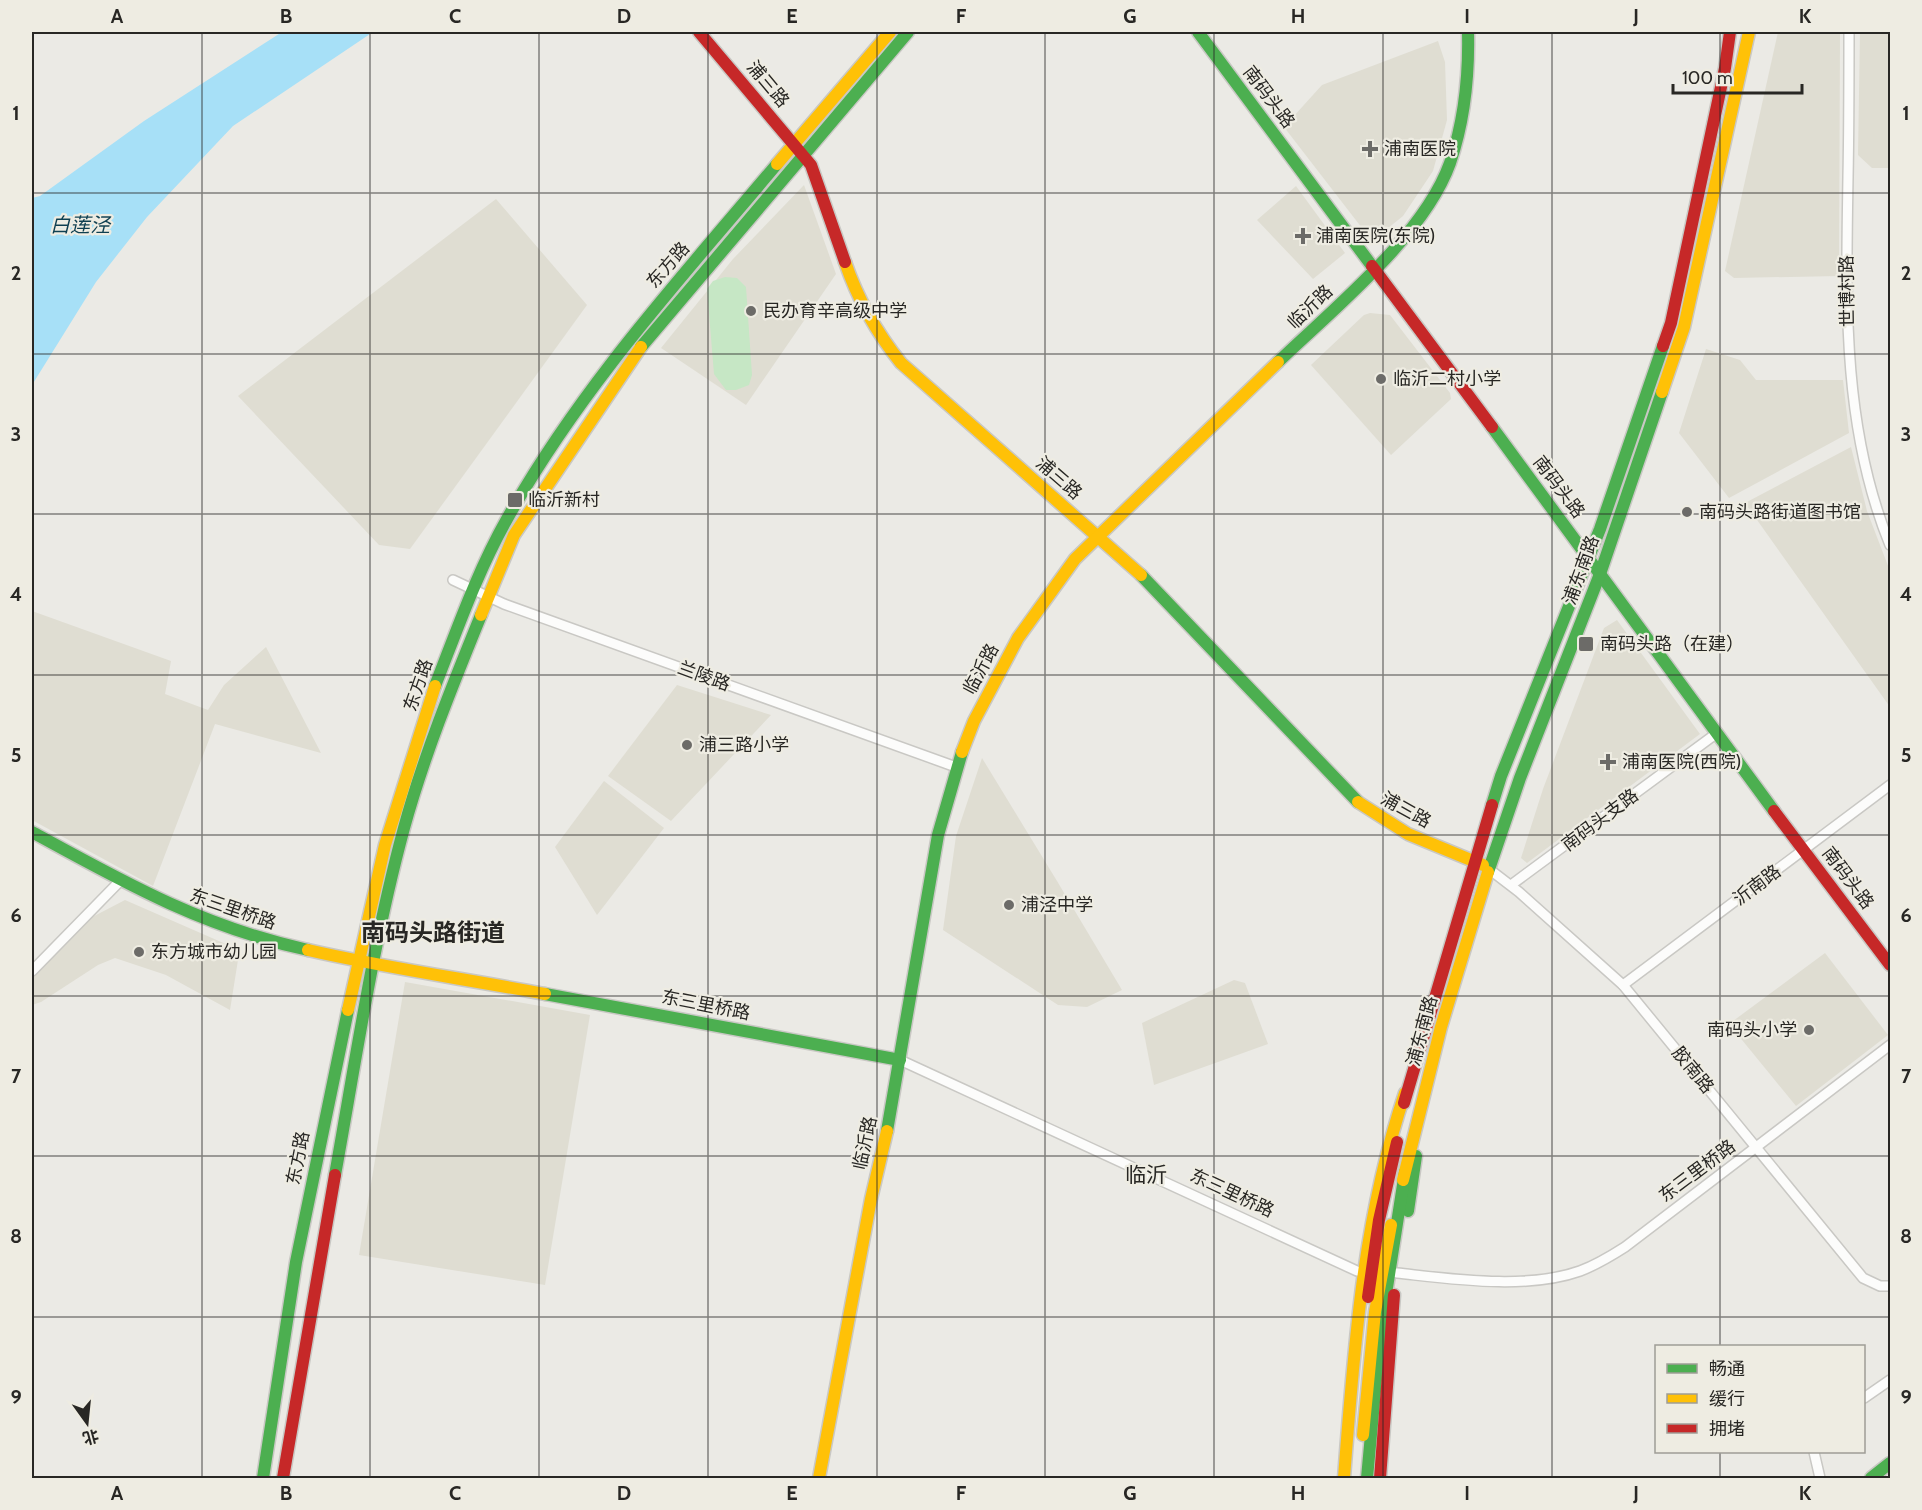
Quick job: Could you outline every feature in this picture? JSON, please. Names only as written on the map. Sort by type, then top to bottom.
[{"type":"main road","name":"浦三路","points":[[699,32],[811,165],[858,299],[890,350],[927,389],[1098,535],[1180,612],[1360,804],[1408,834],[1477,860],[1489,869]]},
{"type":"main road","name":"东方路","points":[[283,1479],[386,845],[432,694],[473,589],[506,520],[558,434],[629,338],[890,32]]},
{"type":"main road","name":"东方路","points":[[263,1479],[296,1262],[334,1071],[404,827],[449,693],[514,535],[641,348],[908,32]]},
{"type":"main road","name":"南码头路","points":[[1198,32],[1890,965]]},
{"type":"main road","name":"临沂路","points":[[819,1479],[900,1060],[938,835],[956,767],[983,701],[1018,638],[1053,586],[1098,535],[1375,269],[1424,211],[1450,163],[1469,75],[1468,32]]},
{"type":"main road","name":"浦东南路","points":[[1352,1479],[1367,1306],[1379,1220],[1405,1093],[1418,1059],[1501,776],[1600,529],[1671,323],[1730,32]]},
{"type":"main road","name":"浦东南路","points":[[1360,1479],[1375,1312],[1385,1249],[1441,1027],[1478,900],[1520,778],[1600,574],[1683,327],[1749,32]]},
{"type":"main road","name":"东三里桥路","points":[[32,832],[176,909],[246,935],[366,963],[392,965],[900,1060]]},
{"type":"main road","name":"浦东南路","points":[[1337,1479],[1357,1270],[1368,1191],[1389,1119],[1418,1059]]},
{"type":"main road","points":[[1344,1479],[1365,1251],[1377,1182],[1388,1137],[1405,1093]]},
{"type":"main road","name":"浦东南路","points":[[1380,1479],[1392,1311],[1414,1176],[1419,1114]]},
{"type":"main road","points":[[1367,1479],[1381,1326],[1405,1172]]},
{"type":"main road","points":[[1871,1479],[1890,1463]]},
{"type":"street","name":"世博村路","points":[[1849,32],[1846,241],[1850,380],[1866,470],[1890,545]]},
{"type":"street","name":"兰陵路","points":[[453,580],[504,604],[956,767]]},
{"type":"street","name":"南码头支路","points":[[1512,885],[1717,733]]},
{"type":"street","name":"沂南路","points":[[1623,985],[1890,785]]},
{"type":"street","name":"胶南路","points":[[1489,869],[1512,885],[1623,985],[1863,1278],[1880,1286],[1890,1286]]},
{"type":"street","points":[[32,971],[120,881]]},
{"type":"street","name":"东三里桥路","points":[[1397,1273],[1514,1282],[1549,1279],[1581,1271],[1625,1247],[1890,1045]]},
{"type":"street","name":"东三里桥路","points":[[900,1060],[1357,1270]]},
{"type":"street","points":[[1865,1397],[1890,1380]]},
{"type":"street","points":[[1814,1453],[1820,1479]]},
{"type":"shaded area","points":[[1778,32],[1840,32],[1839,276],[1734,278],[1725,271]]},
{"type":"shaded area","points":[[1860,32],[1890,32],[1890,168],[1872,168],[1858,155]]},
{"type":"shaded area","name":"浦南医院","points":[[1438,41],[1445,62],[1447,120],[1433,171],[1403,216],[1372,241],[1284,127],[1322,85]]},
{"type":"shaded area","name":"民办育辛高级中学","points":[[804,185],[836,274],[746,405],[661,348],[733,259]]},
{"type":"shaded area","name":"浦南医院(东院)","points":[[1296,186],[1345,253],[1313,279],[1257,220]]},
{"type":"shaded area","points":[[496,199],[587,305],[410,549],[379,545],[238,396]]},
{"type":"shaded area","name":"临沂二村小学","points":[[1370,313],[1390,315],[1450,393],[1451,399],[1391,455],[1311,365],[1364,315]]},
{"type":"shaded area","points":[[1706,349],[1740,360],[1756,380],[1843,380],[1849,433],[1729,498],[1679,433]]},
{"type":"shaded area","points":[[1851,447],[1867,511],[1890,571],[1890,707],[1745,503]]},
{"type":"shaded area","points":[[32,611],[171,661],[165,694],[208,710],[224,685],[266,647],[321,753],[215,724],[153,886],[32,820]]},
{"type":"shaded area","name":"浦南医院(西院)","points":[[1617,620],[1700,734],[1527,863],[1521,858],[1543,789],[1604,628]]},
{"type":"shaded area","name":"浦三路小学","points":[[677,685],[771,715],[671,821],[608,776]]},
{"type":"shaded area","name":"浦泾中学","points":[[982,758],[1122,990],[1087,1007],[1058,1005],[943,930],[956,836]]},
{"type":"shaded area","points":[[604,781],[664,828],[597,915],[555,847]]},
{"type":"shaded area","name":"东方城市幼儿园","points":[[125,900],[228,945],[238,960],[230,1010],[166,975],[115,958],[98,965],[41,1002],[32,1005],[32,965],[77,925]]},
{"type":"shaded area","name":"南码头小学","points":[[1825,953],[1888,1035],[1796,1106],[1729,1024]]},
{"type":"shaded area","points":[[1234,980],[1245,983],[1268,1044],[1154,1085],[1142,1023]]},
{"type":"shaded area","points":[[405,982],[590,1015],[545,1285],[359,1255]]},
{"type":"green space","points":[[725,277],[737,278],[746,287],[752,375],[749,385],[736,390],[726,390],[714,374],[707,289],[713,281]]},
{"type":"water","name":"白莲泾","points":[[282,32],[373,32],[233,126],[147,217],[96,282],[32,385],[32,198],[40,196],[144,121]]},
{"type":"traffic: fast","points":[[641,347],[908,32]]},
{"type":"traffic: fast","points":[[1198,32],[1372,266]]},
{"type":"traffic: fast","points":[[1278,362],[1375,270],[1420,217],[1437,190],[1450,163],[1462,115],[1468,64],[1468,32]]},
{"type":"traffic: fast","points":[[435,686],[486,560],[507,519],[566,424],[633,335],[777,164]]},
{"type":"traffic: fast","points":[[1492,805],[1501,776],[1600,529],[1663,346]]},
{"type":"traffic: fast","points":[[1488,872],[1520,778],[1600,574],[1662,392]]},
{"type":"traffic: fast","points":[[1492,427],[1774,811]]},
{"type":"traffic: fast","points":[[1141,575],[1358,802]]},
{"type":"traffic: fast","points":[[335,1175],[374,957],[404,828],[430,747],[481,615]]},
{"type":"traffic: fast","points":[[887,1131],[938,835],[962,752]]},
{"type":"traffic: fast","points":[[32,832],[133,886],[199,916],[234,929],[308,950]]},
{"type":"traffic: fast","points":[[545,994],[900,1060]]},
{"type":"traffic: fast","points":[[263,1478],[296,1262],[348,1010]]},
{"type":"traffic: fast","points":[[1408,1211],[1416,1156]]},
{"type":"traffic: fast","points":[[1367,1478],[1381,1326],[1405,1172]]},
{"type":"traffic: fast","points":[[1871,1478],[1890,1463]]},
{"type":"traffic: slow","points":[[777,164],[890,32]]},
{"type":"traffic: slow","points":[[1662,392],[1684,327],[1749,32]]},
{"type":"traffic: slow","points":[[845,262],[868,315],[901,363],[1141,575]]},
{"type":"traffic: slow","points":[[481,615],[514,535],[641,347]]},
{"type":"traffic: slow","points":[[962,752],[974,721],[1018,638],[1075,559],[1278,362]]},
{"type":"traffic: slow","points":[[348,1010],[385,845],[435,686]]},
{"type":"traffic: slow","points":[[1358,802],[1408,834],[1483,865]]},
{"type":"traffic: slow","points":[[1403,1180],[1441,1027],[1488,872]]},
{"type":"traffic: slow","points":[[308,950],[545,994]]},
{"type":"traffic: slow","points":[[1344,1478],[1362,1283],[1379,1187],[1405,1093]]},
{"type":"traffic: slow","points":[[819,1478],[871,1199],[887,1131]]},
{"type":"traffic: slow","points":[[1363,1435],[1375,1312],[1391,1225]]},
{"type":"traffic: jam","points":[[699,32],[811,165],[845,262]]},
{"type":"traffic: jam","points":[[1663,346],[1671,323],[1725,68],[1730,32]]},
{"type":"traffic: jam","points":[[1372,266],[1492,427]]},
{"type":"traffic: jam","points":[[1404,1103],[1492,805]]},
{"type":"traffic: jam","points":[[1774,811],[1890,965]]},
{"type":"traffic: jam","points":[[1368,1297],[1379,1220],[1397,1142]]},
{"type":"traffic: jam","points":[[283,1478],[335,1175]]},
{"type":"traffic: jam","points":[[1380,1478],[1394,1295]]},
{"type":"place","name":"浦南医院","points":[[1370,149]]},
{"type":"place","name":"浦南医院(东院)","points":[[1303,236]]},
{"type":"place","name":"民办育辛高级中学","points":[[751,311]]},
{"type":"place","name":"临沂二村小学","points":[[1381,379]]},
{"type":"place","name":"临沂新村","points":[[515,500]]},
{"type":"place","name":"南码头路街道图书馆","points":[[1687,512]]},
{"type":"place","name":"南码头路（在建）","points":[[1586,644]]},
{"type":"place","name":"浦三路小学","points":[[687,745]]},
{"type":"place","name":"浦南医院(西院)","points":[[1608,762]]},
{"type":"place","name":"浦泾中学","points":[[1009,905]]},
{"type":"place","name":"东方城市幼儿园","points":[[139,952]]},
{"type":"place","name":"南码头小学","points":[[1809,1030]]},
{"type":"district","name":"南码头路街道","points":[[433,932]]},
{"type":"district","name":"临沂","points":[[1146,1174]]}]
